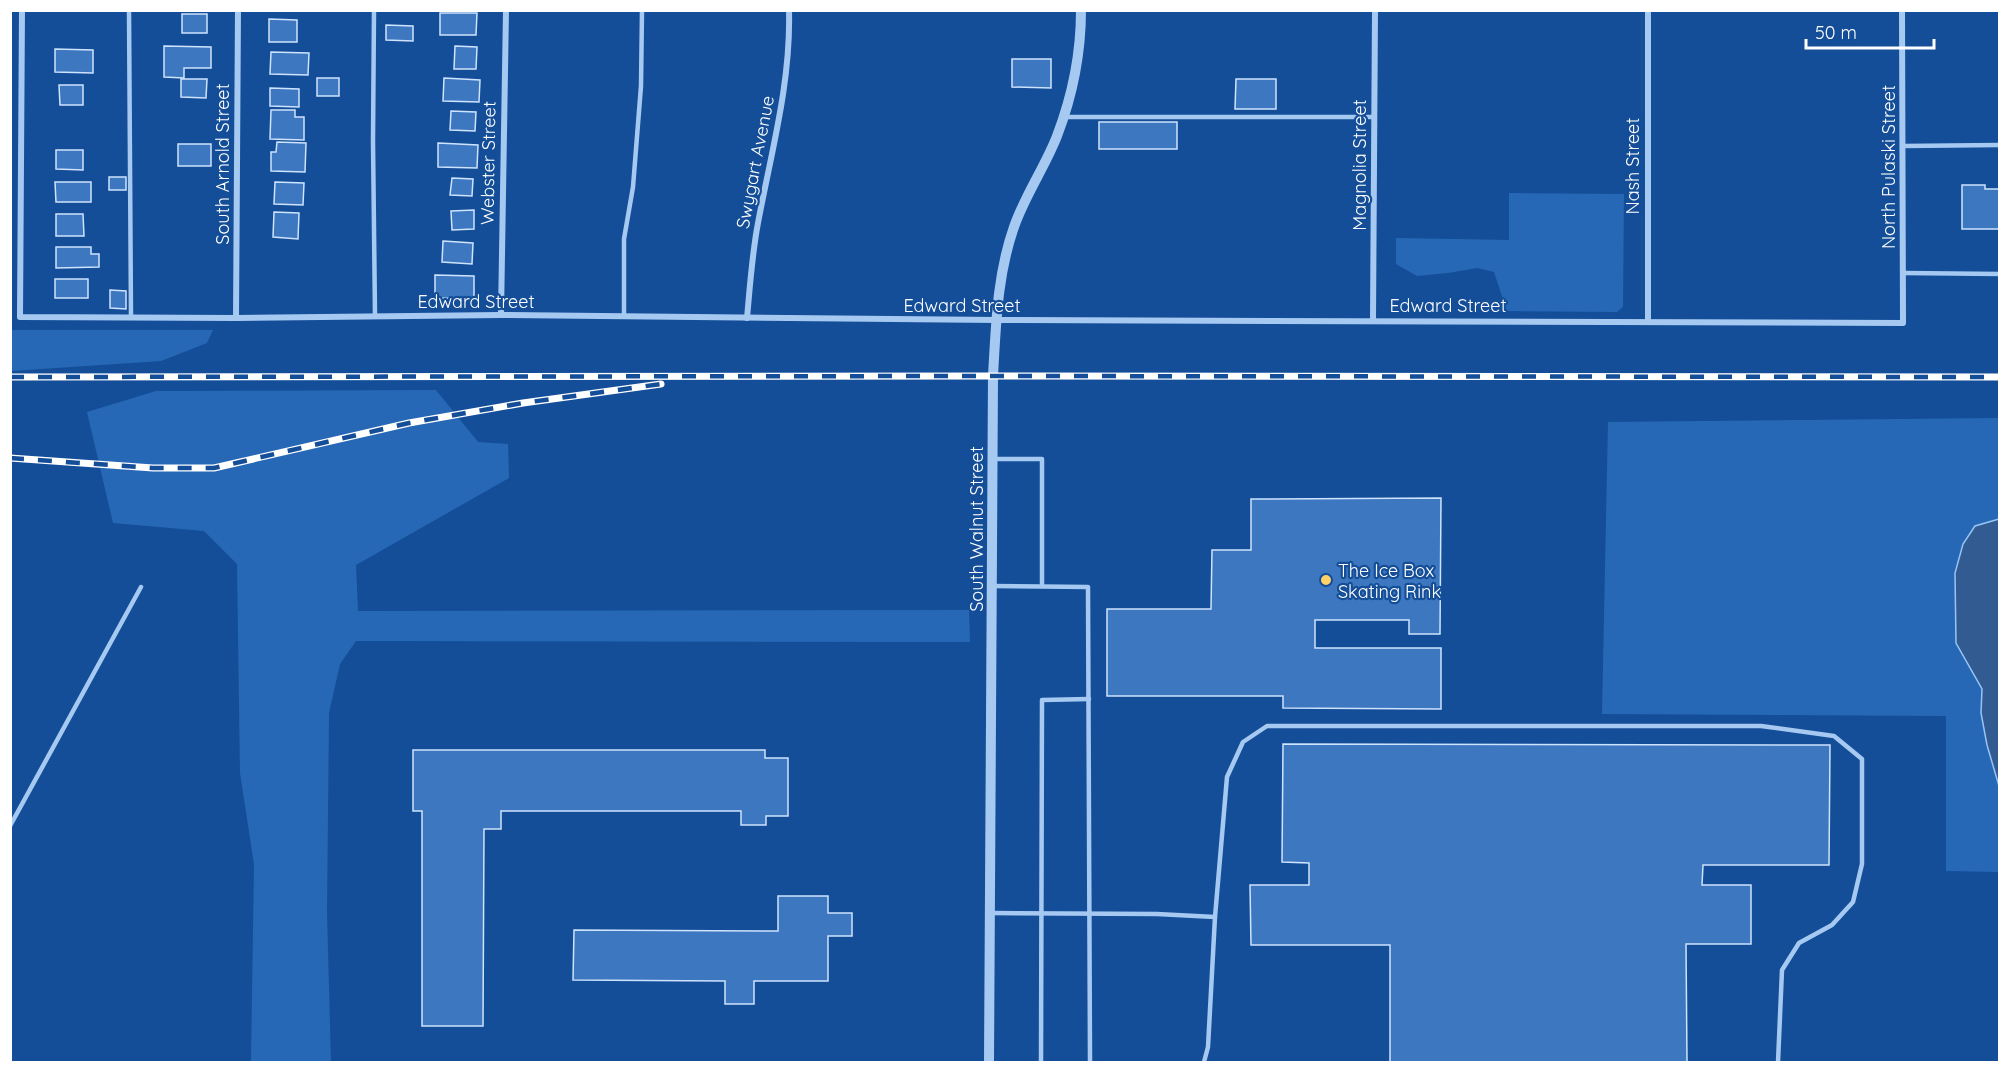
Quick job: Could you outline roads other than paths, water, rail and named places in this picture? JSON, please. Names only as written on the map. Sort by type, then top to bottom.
[{"type":"street","name":"Edward Street","points":[[22,10],[20,317],[236,318],[501,315],[997,320],[1903,323]]},
{"type":"street","name":"South Arnold Street","points":[[236,318],[238,10]]},
{"type":"street","name":"Webster Street","points":[[501,315],[506,10]]},
{"type":"street","name":"Swygart Avenue","points":[[747,318],[758,224],[774,148],[784,83],[789,10]]},
{"type":"street","name":"South Walnut Street","points":[[989,1062],[993,376],[999,286],[1015,224],[1057,136],[1074,81],[1081,30],[1081,10]]},
{"type":"street","name":"Magnolia Street","points":[[1372,320],[1375,10]]},
{"type":"street","name":"Nash Street","points":[[1648,10],[1648,321]]},
{"type":"street","name":"North Pulaski Street","points":[[1902,10],[1903,323]]},
{"type":"lane","points":[[129,10],[131,317]]},
{"type":"lane","points":[[374,10],[375,316]]},
{"type":"lane","points":[[624,316],[624,239],[633,187],[641,86],[642,10]]},
{"type":"lane","points":[[1063,117],[1374,117]]},
{"type":"lane","points":[[1903,146],[2000,145]]},
{"type":"lane","points":[[1903,273],[2000,273]]},
{"type":"lane","points":[[993,459],[1042,459],[1042,585]]},
{"type":"lane","points":[[992,586],[1088,586],[1089,1062]]},
{"type":"lane","points":[[10,826],[141,587]]},
{"type":"lane","points":[[1041,1062],[1042,700],[1089,699]]},
{"type":"lane","points":[[1204,1062],[1208,1047],[1215,917],[1227,777],[1243,742],[1267,726],[1761,726],[1834,736],[1862,759],[1862,864],[1853,902],[1832,925],[1799,943],[1782,970],[1778,1062]]},
{"type":"lane","points":[[990,913],[1215,917]]},
{"type":"railway","points":[[10,377],[2000,377]]},
{"type":"railway","points":[[10,458],[153,468],[214,468],[409,423],[523,403],[661,384]]},
{"type":"place","name":"The Ice Box Skating Rink","points":[[1326,580]]}]
